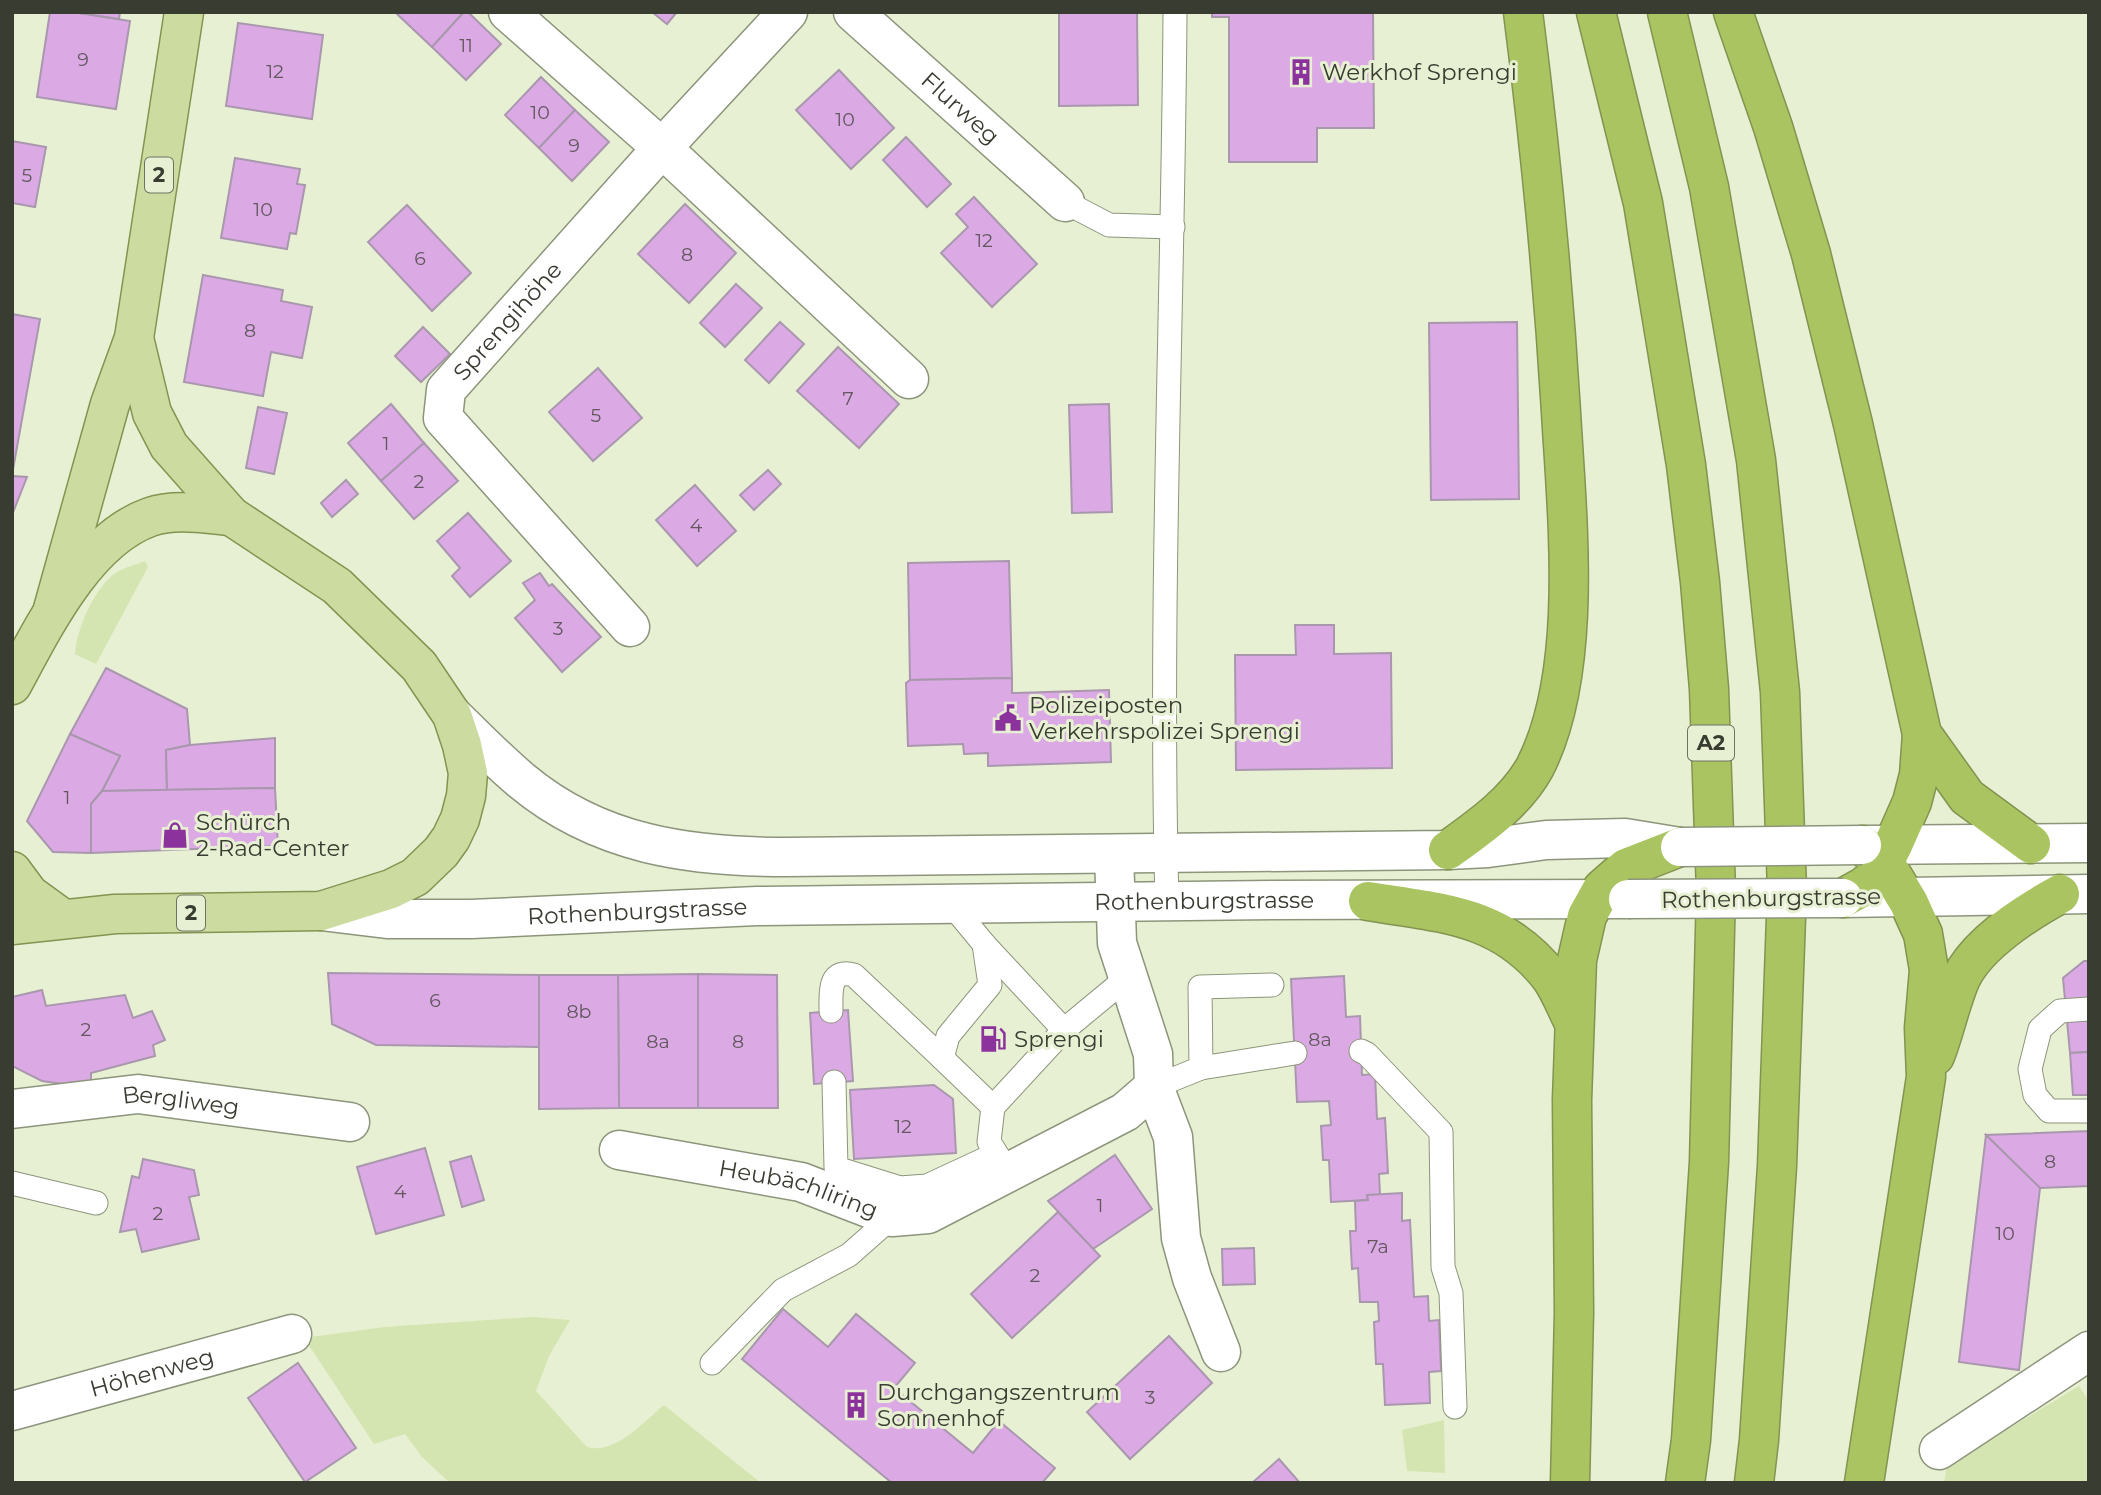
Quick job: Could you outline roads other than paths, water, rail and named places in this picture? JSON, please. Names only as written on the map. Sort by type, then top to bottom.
[{"type":"highway","points":[[1448,850],[1478,828],[1525,784],[1553,715],[1562,676],[1566,639],[1566,491],[1556,336],[1545,200],[1523,12]]},
{"type":"highway","name":"A2","points":[[1596,12],[1643,203],[1686,465],[1709,689],[1716,892],[1709,1162],[1691,1440],[1685,1483]]},
{"type":"highway","points":[[1667,12],[1709,187],[1751,433],[1768,563],[1780,692],[1786,918],[1777,1166],[1754,1483]]},
{"type":"highway","points":[[1733,12],[1773,127],[1811,254],[1853,424],[1922,734],[1919,775],[1912,802],[1868,872],[1905,896],[1923,934],[1928,970],[1924,1028],[1926,1077],[1864,1483]]},
{"type":"highway","points":[[1922,734],[1967,797],[2031,844]]},
{"type":"highway","points":[[1570,1483],[1574,1312],[1572,1100],[1577,960],[1587,916],[1619,876],[1680,847]]},
{"type":"highway","points":[[1926,1077],[1967,967],[1992,941],[2034,908],[2074,894]]},
{"type":"highway","points":[[1368,901],[1460,917],[1497,930],[1528,953],[1552,980],[1574,1024]]},
{"type":"main road","name":"2","points":[[12,685],[53,609],[110,404],[134,338],[184,12]]},
{"type":"main road","name":"2","points":[[16,923],[156,913],[321,911],[415,877],[441,852],[460,819],[468,786],[462,745],[452,715],[419,666],[337,586],[231,516],[169,446],[152,413],[134,338]]},
{"type":"main road","points":[[53,609],[86,565],[124,530],[152,516],[181,512],[231,516]]},
{"type":"main road","points":[[12,871],[29,894],[62,918]]},
{"type":"street","points":[[508,12],[662,148],[909,379]]},
{"type":"street","name":"Sprengihöhe","points":[[630,627],[443,418],[446,390],[662,148],[788,12]]},
{"type":"street","name":"Flurweg","points":[[853,12],[1065,202]]},
{"type":"street","name":"Rothenburgstrasse","points":[[452,715],[523,782],[580,819],[606,831],[679,851],[748,857],[1448,850],[1546,840],[1619,876]]},
{"type":"street","name":"Rothenburgstrasse","points":[[321,911],[387,919],[471,919],[757,906],[1368,901],[1619,876],[1868,872],[2031,844],[2089,843]]},
{"type":"street","name":"Rothenburgstrasse","points":[[1680,847],[1868,872]]},
{"type":"street","points":[[1114,853],[1117,943],[1153,1054],[1154,1087],[1172,1137],[1181,1238],[1192,1278],[1221,1352]]},
{"type":"street","name":"Rothenburgstrasse","points":[[1905,896],[2074,894]]},
{"type":"street","name":"Heubächliring","points":[[619,1150],[801,1182],[891,1217],[928,1214],[1002,1163],[1125,1112],[1154,1087]]},
{"type":"street","name":"Bergliweg","points":[[12,1108],[138,1094],[350,1122]]},
{"type":"street","name":"Höhenweg","points":[[12,1411],[292,1334]]},
{"type":"street","points":[[1940,1450],[2089,1351]]},
{"type":"lane","points":[[1167,902],[1166,574],[1175,12]]},
{"type":"lane","points":[[1065,202],[1109,225],[1173,227]]},
{"type":"lane","points":[[951,904],[984,944],[1064,1030]]},
{"type":"lane","points":[[942,1058],[948,1036],[990,985],[984,944]]},
{"type":"lane","points":[[831,1011],[831,983],[845,972],[853,975],[993,1107]]},
{"type":"lane","points":[[834,1082],[836,1168],[900,1188],[928,1186],[1002,1163],[989,1142],[993,1107],[1064,1030],[1128,977]]},
{"type":"lane","points":[[1201,1068],[1200,987],[1272,985]]},
{"type":"lane","points":[[2089,1009],[2060,1011],[2040,1029],[2030,1069],[2035,1095],[2049,1111],[2089,1111]]},
{"type":"lane","points":[[1361,1051],[1367,1054],[1441,1132],[1443,1267],[1451,1293],[1455,1407]]},
{"type":"lane","points":[[1154,1087],[1201,1068],[1295,1053]]},
{"type":"lane","points":[[12,1183],[96,1203]]},
{"type":"lane","points":[[712,1363],[783,1290],[849,1255],[891,1217]]},
{"type":"place","name":"Werkhof Sprengi","points":[[1301,72]]},
{"type":"place","name":"Polizeiposten Verkehrspolizei Sprengi","points":[[1008,718]]},
{"type":"place","name":"Schürch 2-Rad-Center","points":[[175,835]]},
{"type":"place","name":"Sprengi","points":[[993,1039]]},
{"type":"place","name":"Durchgangszentrum Sonnenhof","points":[[856,1405]]}]
